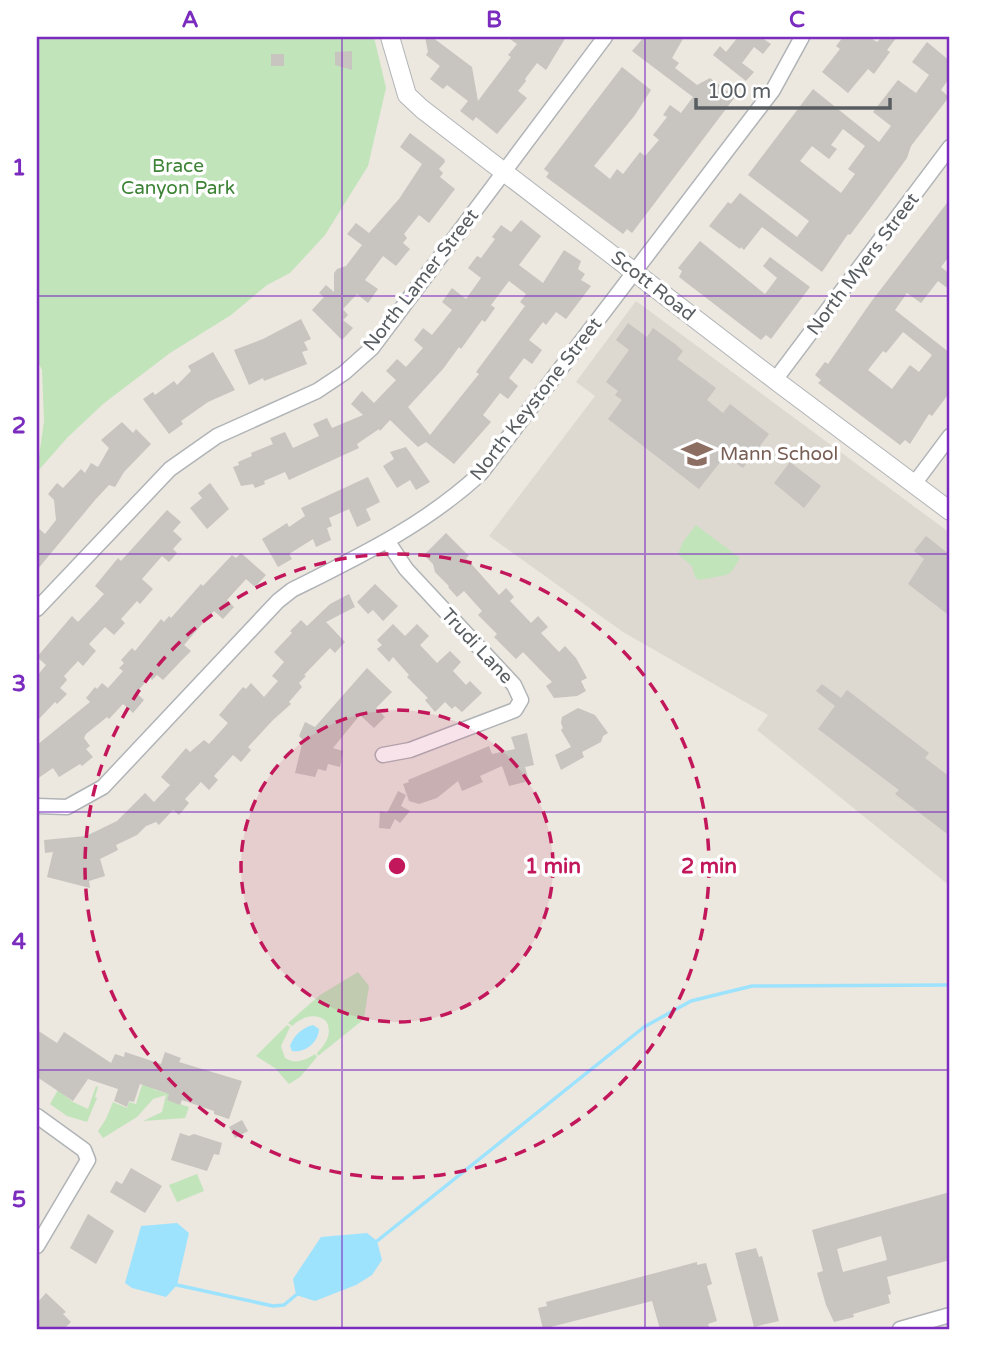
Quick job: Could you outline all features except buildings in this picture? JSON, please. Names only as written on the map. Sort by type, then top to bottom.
[{"type":"street","name":"Scott Road","points":[[390,37],[407,95],[422,109],[950,511]]},
{"type":"street","name":"North Lamer Street","points":[[37,609],[170,469],[217,436],[317,391],[344,373],[372,348],[605,37]]},
{"type":"street","name":"North Keystone Street","points":[[37,806],[67,807],[103,787],[278,601],[292,590],[388,542],[452,500],[481,473],[773,90],[802,37]]},
{"type":"street","name":"North Myers Street","points":[[775,380],[950,147]]},
{"type":"street","points":[[914,484],[950,436]]},
{"type":"street","name":"Trudi Lane","points":[[383,755],[410,750],[515,710],[521,699],[514,685],[405,569],[388,542]]},
{"type":"street","points":[[37,1116],[84,1150],[88,1160],[37,1246]]},
{"type":"street","points":[[900,1329],[950,1315]]},
{"type":"shaded area","name":"Mann School","points":[[636,301],[950,533],[950,886],[757,730],[768,715],[623,632],[489,536],[595,396],[576,382]]},
{"type":"green space","name":"Brace Canyon Park","points":[[37,37],[374,37],[386,88],[368,166],[325,235],[290,273],[267,285],[231,315],[170,353],[103,404],[67,438],[37,472],[44,421],[42,370],[37,360]]},
{"type":"green space","points":[[696,525],[740,558],[732,571],[726,575],[699,580],[695,577],[692,566],[678,554]]},
{"type":"green space","points":[[358,972],[369,986],[364,1019],[318,1056],[317,1053],[329,1034],[326,1021],[313,1016],[292,1026],[288,1023],[320,995]]},
{"type":"green space","points":[[287,1025],[290,1027],[281,1046],[285,1058],[297,1061],[315,1054],[317,1057],[300,1077],[289,1084],[275,1068],[256,1056]]},
{"type":"green space","points":[[144,1079],[155,1083],[153,1089],[170,1092],[167,1100],[189,1107],[185,1118],[143,1121],[162,1112],[166,1095],[153,1099],[137,1117],[103,1138],[98,1131],[113,1102],[127,1108],[129,1102],[136,1104]]},
{"type":"green space","points":[[96,1086],[97,1098],[87,1122],[67,1116],[50,1104],[58,1090],[73,1102],[88,1109]]},
{"type":"green space","points":[[197,1174],[204,1191],[177,1202],[169,1185]]},
{"type":"water","points":[[313,1025],[319,1029],[313,1043],[306,1049],[292,1051],[290,1046],[296,1035]]},
{"type":"water","points":[[177,1223],[189,1233],[177,1285],[166,1297],[132,1288],[125,1283],[141,1226]]},
{"type":"water","points":[[367,1233],[377,1241],[382,1260],[372,1275],[356,1285],[315,1301],[296,1295],[293,1279],[321,1237]]},
{"type":"waterway","points":[[377,1241],[644,1027],[691,1001],[752,986],[950,985]]},
{"type":"waterway","points":[[177,1285],[273,1306],[284,1305],[296,1295]]},
{"type":"place","name":"Mann School","points":[[697,454]]}]
